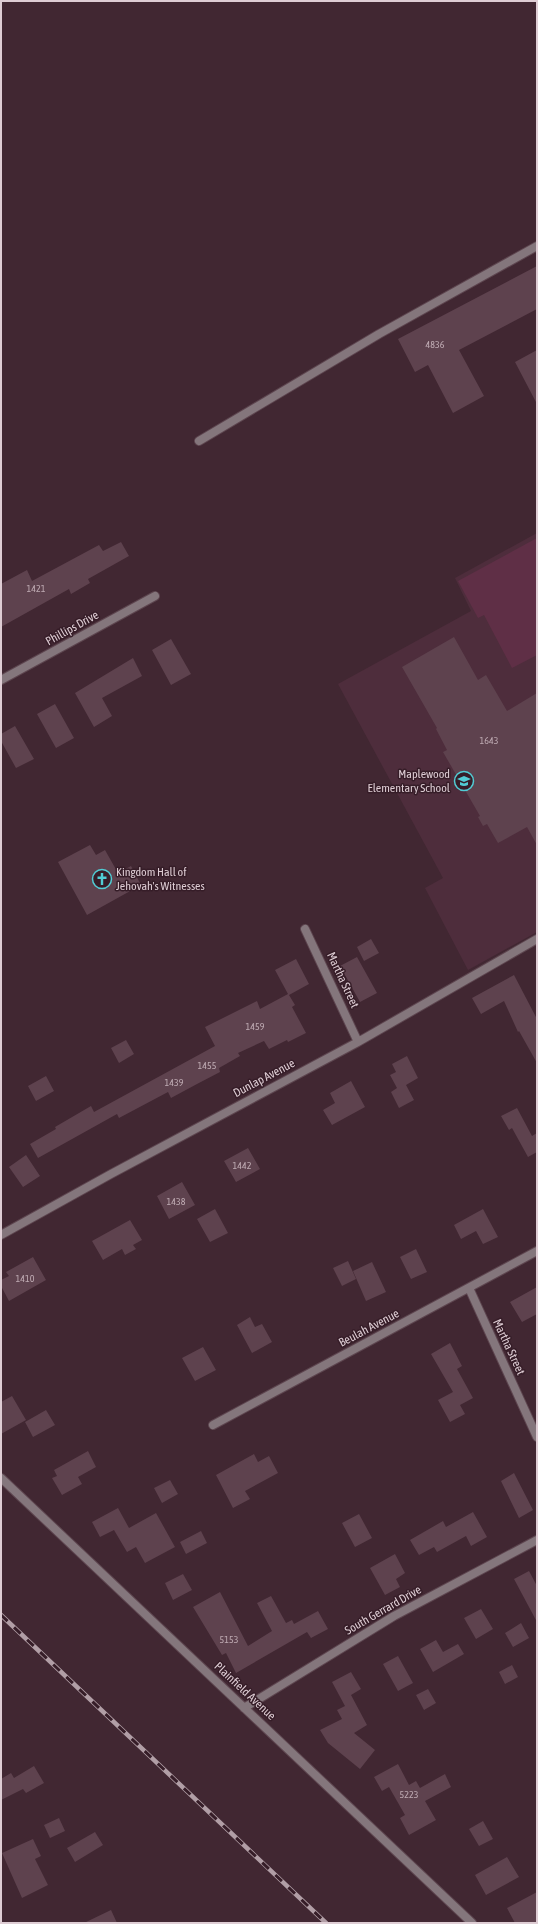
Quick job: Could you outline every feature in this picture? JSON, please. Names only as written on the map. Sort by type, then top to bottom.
[{"type":"street","points":[[200,441],[379,334],[537,246]]},
{"type":"street","name":"Phillips Drive","points":[[1,680],[155,596]]},
{"type":"street","name":"Martha Street","points":[[305,929],[358,1042]]},
{"type":"street","name":"Dunlap Avenue","points":[[1,1235],[111,1174],[358,1042],[536,943]]},
{"type":"street","name":"Beulah Avenue","points":[[213,1425],[537,1251]]},
{"type":"street","name":"Martha Street","points":[[469,1288],[537,1437]]},
{"type":"street","name":"Plainfield Avenue","points":[[1,1478],[472,1923]]},
{"type":"street","name":"South Gerrard Drive","points":[[244,1708],[394,1616],[537,1540]]},
{"type":"shaded area","name":"Maplewood Elementary School","points":[[537,533],[537,932],[468,970],[425,888],[443,878],[338,684],[471,611],[455,578]]},
{"type":"shaded area","points":[[537,538],[537,655],[512,668],[484,615],[478,618],[458,581]]},
{"type":"building","points":[[537,266],[537,309],[459,350],[484,396],[453,413],[428,365],[415,372],[398,339]]},
{"type":"building","points":[[537,350],[537,404],[515,362]]},
{"type":"building","points":[[121,542],[129,556],[88,579],[90,583],[71,594],[69,589],[1,627],[1,584],[27,570],[32,581],[99,545],[103,551]]},
{"type":"building","points":[[454,637],[478,680],[486,675],[507,711],[537,693],[537,845],[527,827],[498,843],[487,824],[483,826],[478,817],[480,816],[443,752],[447,750],[436,729],[437,728],[402,667]]},
{"type":"building","points":[[171,639],[191,674],[171,685],[152,650]]},
{"type":"building","points":[[133,658],[142,676],[102,698],[112,716],[94,727],[75,693]]},
{"type":"building","points":[[55,704],[74,738],[56,748],[37,714]]},
{"type":"building","points":[[15,726],[34,759],[16,768],[1,741],[1,734]]},
{"type":"building","name":"Kingdom Hall of Jehovah's Witnesses","points":[[90,845],[96,855],[105,850],[118,873],[131,866],[141,885],[87,915],[58,862]]},
{"type":"building","points":[[371,939],[379,953],[364,961],[357,947]]},
{"type":"building","points":[[357,957],[377,993],[360,1002],[340,966]]},
{"type":"building","points":[[296,959],[309,984],[289,995],[295,1005],[292,1007],[306,1033],[269,1049],[264,1041],[238,1053],[240,1056],[219,1068],[220,1072],[171,1098],[168,1092],[119,1118],[117,1114],[38,1158],[30,1144],[56,1129],[55,1127],[91,1106],[94,1112],[215,1046],[205,1027],[257,1001],[260,1009],[288,994],[275,970]]},
{"type":"building","points":[[514,975],[537,1019],[537,1063],[519,1031],[518,1032],[504,1001],[481,1014],[472,998]]},
{"type":"building","points":[[126,1040],[134,1054],[119,1063],[111,1048]]},
{"type":"building","points":[[407,1056],[418,1078],[406,1085],[414,1100],[399,1108],[391,1092],[397,1088],[390,1075],[396,1072],[392,1064]]},
{"type":"building","points":[[46,1076],[54,1091],[36,1101],[28,1086]]},
{"type":"building","points":[[351,1081],[365,1107],[332,1125],[323,1110],[335,1103],[330,1093]]},
{"type":"building","points":[[517,1108],[532,1136],[537,1133],[537,1152],[528,1157],[512,1128],[509,1130],[501,1116]]},
{"type":"building","points":[[248,1148],[260,1169],[236,1182],[224,1161]]},
{"type":"building","points":[[26,1155],[40,1176],[23,1187],[9,1167]]},
{"type":"building","points":[[182,1182],[195,1205],[169,1219],[157,1196]]},
{"type":"building","points":[[215,1209],[228,1233],[210,1242],[197,1219]]},
{"type":"building","points":[[483,1209],[498,1237],[483,1244],[476,1231],[461,1239],[454,1225]]},
{"type":"building","points":[[130,1220],[142,1240],[133,1245],[136,1249],[125,1255],[122,1249],[103,1260],[92,1241]]},
{"type":"building","points":[[416,1249],[427,1272],[411,1279],[400,1257]]},
{"type":"building","points":[[33,1257],[46,1280],[9,1301],[1,1286],[1,1280],[9,1276],[6,1272]]},
{"type":"building","points":[[348,1261],[356,1279],[342,1286],[333,1268]]},
{"type":"building","points":[[372,1262],[386,1292],[366,1301],[353,1271]]},
{"type":"building","points":[[537,1287],[537,1314],[522,1322],[510,1302]]},
{"type":"building","points":[[250,1317],[255,1327],[262,1324],[272,1342],[252,1353],[237,1325]]},
{"type":"building","points":[[450,1343],[462,1366],[457,1369],[473,1398],[460,1405],[465,1414],[450,1422],[438,1400],[453,1392],[431,1354]]},
{"type":"building","points":[[203,1347],[216,1370],[195,1381],[182,1358]]},
{"type":"building","points":[[12,1396],[26,1420],[1,1434],[1,1402]]},
{"type":"building","points":[[46,1410],[55,1425],[33,1437],[25,1422]]},
{"type":"building","points":[[88,1451],[96,1467],[78,1477],[82,1484],[62,1495],[52,1478],[57,1476],[54,1470]]},
{"type":"building","points":[[254,1454],[258,1462],[269,1456],[278,1473],[245,1491],[250,1499],[233,1508],[216,1475]]},
{"type":"building","points":[[514,1473],[533,1510],[519,1518],[501,1481]]},
{"type":"building","points":[[170,1480],[178,1494],[162,1503],[154,1488]]},
{"type":"building","points":[[118,1508],[129,1528],[156,1513],[175,1547],[145,1563],[136,1547],[127,1552],[114,1530],[100,1537],[92,1522]]},
{"type":"building","points":[[473,1512],[487,1537],[471,1546],[466,1536],[437,1552],[434,1547],[419,1555],[410,1540],[443,1521],[446,1527]]},
{"type":"building","points":[[359,1514],[372,1538],[355,1547],[342,1523]]},
{"type":"building","points":[[201,1531],[207,1543],[186,1554],[180,1542]]},
{"type":"building","points":[[395,1554],[405,1573],[396,1579],[400,1587],[385,1595],[370,1568]]},
{"type":"building","points":[[529,1571],[537,1586],[537,1622],[514,1579]]},
{"type":"building","points":[[183,1574],[192,1590],[173,1600],[165,1583]]},
{"type":"building","points":[[220,1592],[248,1646],[272,1631],[257,1603],[271,1596],[286,1623],[292,1620],[294,1624],[318,1611],[328,1629],[311,1638],[307,1632],[236,1673],[226,1653],[222,1655],[193,1607]]},
{"type":"building","points":[[481,1609],[493,1629],[476,1639],[464,1618]]},
{"type":"building","points":[[521,1623],[529,1638],[513,1647],[505,1633]]},
{"type":"building","points":[[436,1640],[443,1652],[458,1644],[464,1654],[433,1672],[420,1649]]},
{"type":"building","points":[[398,1656],[413,1683],[398,1691],[383,1664]]},
{"type":"building","points":[[512,1665],[518,1677],[505,1684],[499,1672]]},
{"type":"building","points":[[351,1672],[361,1689],[351,1695],[367,1725],[354,1733],[375,1750],[360,1769],[328,1743],[320,1730],[342,1719],[337,1710],[345,1706],[332,1682]]},
{"type":"building","points":[[428,1689],[436,1703],[424,1710],[416,1695]]},
{"type":"building","points":[[398,1764],[409,1785],[416,1781],[420,1788],[445,1774],[451,1787],[425,1801],[436,1820],[409,1835],[400,1818],[405,1815],[389,1787],[382,1791],[374,1777]]},
{"type":"building","points":[[34,1766],[44,1783],[26,1793],[23,1789],[1,1800],[1,1779],[11,1773],[14,1778]]},
{"type":"building","points":[[59,1818],[65,1831],[50,1838],[44,1825]]},
{"type":"building","points":[[483,1821],[493,1839],[479,1846],[469,1829]]},
{"type":"building","points":[[95,1832],[103,1845],[75,1862],[67,1848]]},
{"type":"building","points":[[33,1839],[41,1856],[35,1859],[48,1885],[22,1898],[2,1853]]},
{"type":"building","points":[[507,1857],[519,1877],[486,1895],[475,1875]]},
{"type":"building","points":[[537,1892],[537,1923],[515,1923],[507,1908]]},
{"type":"building","points":[[111,1910],[117,1923],[84,1923]]},
{"type":"railway","points":[[1,1615],[326,1923]]},
{"type":"place","name":"Maplewood Elementary School","points":[[464,781]]},
{"type":"place","name":"Kingdom Hall of Jehovah's Witnesses","points":[[102,879]]}]
